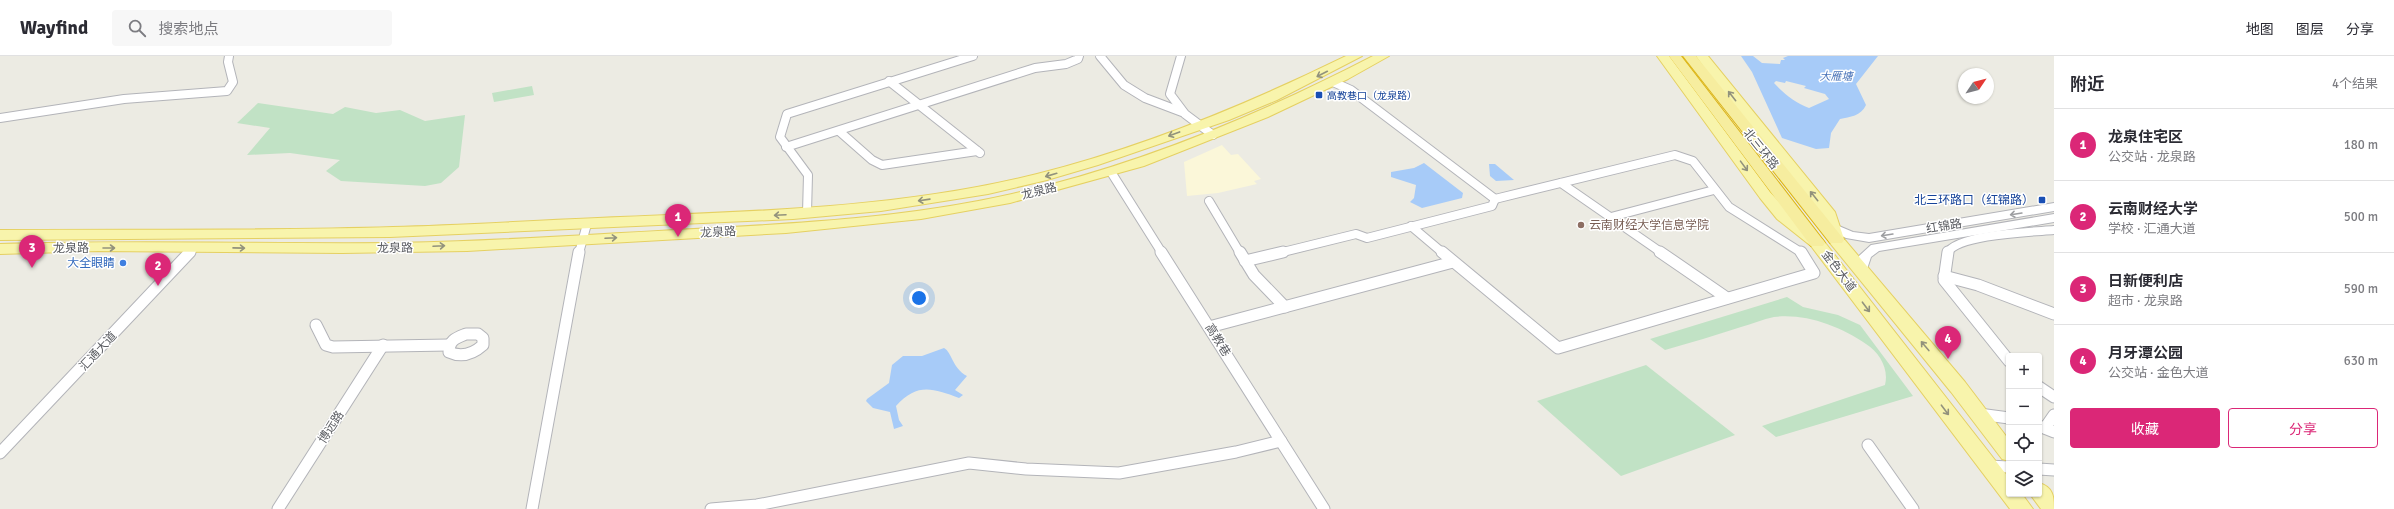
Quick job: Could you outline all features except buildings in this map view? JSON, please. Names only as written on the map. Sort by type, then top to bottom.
[{"type":"highway","name":"北三环路","points":[[1675,56],[1817,243]]},
{"type":"highway","name":"北三环路","points":[[1689,56],[1806,204],[1835,234]]},
{"type":"main road","name":"龙泉路","points":[[0,235],[390,232],[807,213],[933,199],[1042,177],[1128,151],[1272,97],[1356,56]]},
{"type":"main road","name":"龙泉路","points":[[0,249],[393,248],[807,228],[878,221],[989,203],[1052,189],[1111,172],[1213,135],[1334,82],[1383,56]]},
{"type":"main road","name":"金色大道","points":[[1663,56],[1770,201],[1789,221],[1817,243],[2006,489]]},
{"type":"main road","name":"金色大道","points":[[1702,56],[1731,95],[1829,215],[1835,234],[1861,268],[1979,414],[2006,450]]},
{"type":"main road","points":[[2042,495],[2054,509]]},
{"type":"main road","name":"金色大道","points":[[2012,497],[2022,509]]},
{"type":"street","points":[[0,118],[124,99],[227,91],[233,82],[228,62],[229,56]]},
{"type":"street","points":[[807,213],[808,175],[806,170],[780,141],[787,114],[973,56]]},
{"type":"street","points":[[786,148],[1035,68],[1072,62],[1078,59],[1079,56]]},
{"type":"street","points":[[1100,56],[1124,84],[1145,98],[1182,112],[1213,135]]},
{"type":"street","points":[[1181,56],[1170,94],[1182,112]]},
{"type":"street","points":[[839,131],[872,160],[882,165],[978,152],[889,81]]},
{"type":"street","points":[[1334,82],[1351,90],[1495,199]]},
{"type":"street","points":[[1411,226],[1558,348],[1814,273],[1800,250],[1764,231],[1729,208],[1693,161],[1675,155],[1495,199]]},
{"type":"street","name":"高教巷","points":[[1111,172],[1324,509]]},
{"type":"street","points":[[1561,182],[1727,298]]},
{"type":"street","points":[[1611,217],[1714,190]]},
{"type":"street","points":[[1246,261],[1356,234],[1367,238],[1492,206],[1495,199]]},
{"type":"street","points":[[1209,201],[1254,275],[1285,307]]},
{"type":"street","name":"红锦路","points":[[1835,234],[1869,238],[2054,207]]},
{"type":"street","name":"红锦路","points":[[1861,268],[1863,259],[1868,252],[1875,248],[2054,218]]},
{"type":"street","points":[[532,509],[565,337],[576,262],[587,224]]},
{"type":"street","points":[[2006,357],[1944,280],[1948,250],[1954,245],[1991,236],[2054,230]]},
{"type":"street","name":"汇通大道","points":[[0,453],[194,248]]},
{"type":"street","points":[[1209,327],[1453,262]]},
{"type":"street","points":[[1944,276],[1978,285],[2054,314]]},
{"type":"street","points":[[316,325],[326,345],[333,347],[449,345]]},
{"type":"street","name":"博远路","points":[[278,509],[383,345]]},
{"type":"street","points":[[2042,389],[2054,397]]},
{"type":"street","points":[[1979,414],[2006,418]]},
{"type":"street","points":[[2046,428],[2054,415]]},
{"type":"street","points":[[711,509],[757,505],[969,463],[1026,469],[1119,473],[1236,452],[1281,441]]},
{"type":"street","points":[[1868,445],[1913,509]]},
{"type":"street","points":[[1988,466],[2006,468]]},
{"type":"street","points":[[2042,469],[2054,470]]},
{"type":"shaded area","points":[[1222,145],[1231,155],[1238,154],[1261,179],[1254,181],[1257,184],[1218,193],[1187,196],[1184,162]]},
{"type":"green space","points":[[532,86],[534,95],[494,102],[492,93]]},
{"type":"green space","points":[[258,103],[333,114],[345,107],[376,113],[400,110],[425,121],[465,115],[459,167],[441,183],[425,186],[341,181],[326,171],[340,160],[290,153],[247,155],[270,128],[237,123]]},
{"type":"green space","points":[[1787,297],[1803,307],[1838,315],[1860,325],[1913,396],[1776,437],[1762,426],[1885,385],[1886,373],[1882,362],[1875,352],[1866,344],[1834,326],[1810,319],[1786,316],[1766,319],[1665,350],[1650,339]]},
{"type":"green space","points":[[1646,365],[1735,435],[1621,476],[1537,401]]},
{"type":"water","name":"大雁塘","points":[[1741,56],[1753,56],[1762,63],[1780,64],[1781,60],[1785,60],[1783,58],[1788,56],[1878,56],[1856,84],[1866,105],[1864,109],[1851,117],[1840,119],[1831,133],[1829,148],[1816,149],[1782,138],[1752,72]],"holes":[[[1776,81],[1785,83],[1786,81],[1806,86],[1804,88],[1825,94],[1829,99],[1809,108],[1790,98],[1774,83]]]},
{"type":"water","points":[[1424,163],[1463,193],[1462,198],[1422,208],[1410,202],[1414,198],[1416,185],[1391,177],[1391,172],[1414,168]]},
{"type":"water","points":[[1489,164],[1495,164],[1514,180],[1496,181],[1490,176]]},
{"type":"water","points":[[944,348],[949,353],[958,369],[967,376],[955,390],[963,395],[959,398],[933,390],[918,391],[911,394],[896,406],[899,420],[903,426],[894,429],[890,412],[873,408],[866,401],[867,399],[889,383],[892,365],[903,356],[922,356]]},
{"type":"place","name":"高教巷口（龙泉路）","points":[[1319,95]]},
{"type":"place","name":"北三环路口（红锦路）","points":[[2042,200]]},
{"type":"place","name":"云南财经大学信息学院","points":[[1581,225]]},
{"type":"place","name":"龙泉住宅区","points":[[678,237]]},
{"type":"place","name":"大全眼睛","points":[[123,263]]},
{"type":"place","name":"日新便利店","points":[[32,268]]},
{"type":"place","name":"云南财经大学","points":[[158,286]]},
{"type":"place","name":"月牙潭公园","points":[[1948,359]]}]
